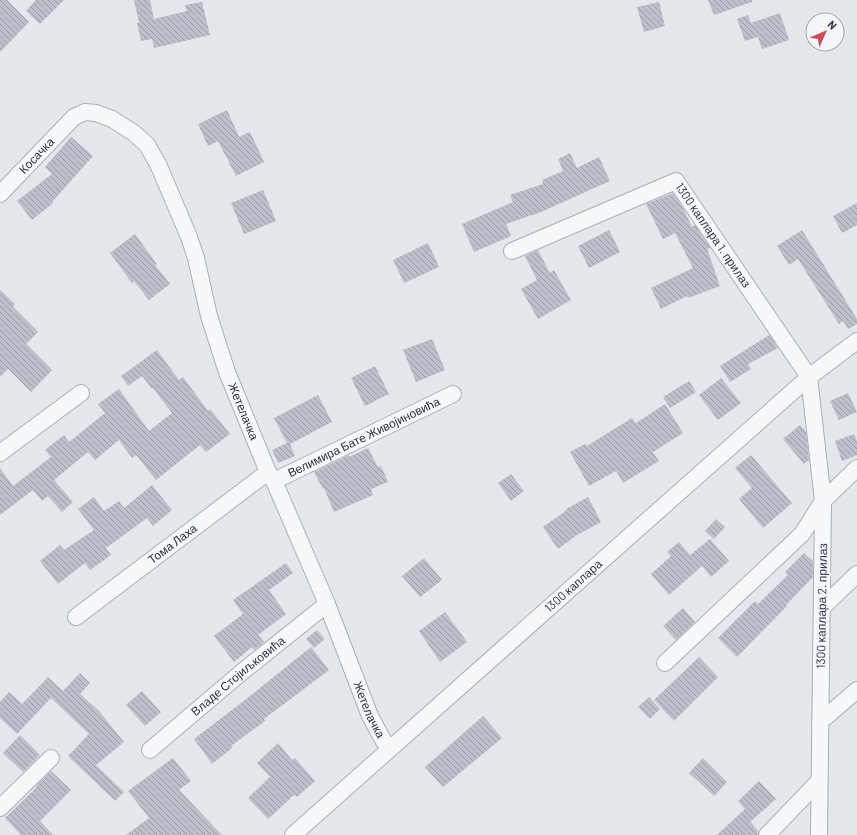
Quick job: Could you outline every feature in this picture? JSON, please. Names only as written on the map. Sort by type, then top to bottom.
[{"type":"street","name":"Жетелачка","points":[[74,117],[86,112],[96,113],[112,119],[134,133],[147,145],[158,164],[189,237],[196,258],[209,316],[227,372],[327,604],[370,716],[389,748]]},
{"type":"street","name":"Косачка","points":[[0,194],[74,117]]},
{"type":"street","name":"1300 каплара 1. прилаз","points":[[512,251],[676,181],[809,377]]},
{"type":"street","name":"1300 каплара","points":[[293,835],[389,748],[809,377],[857,341]]},
{"type":"street","name":"1300 каплара 2. прилаз","points":[[809,377],[823,501],[818,835]]},
{"type":"street","points":[[0,453],[81,393]]},
{"type":"street","name":"Велимира Бате Живојиновића","points":[[271,476],[453,394]]},
{"type":"street","points":[[665,663],[802,534],[823,501],[857,468]]},
{"type":"street","name":"Тома Лаха","points":[[76,617],[271,476]]},
{"type":"street","points":[[822,608],[857,574]]},
{"type":"street","name":"Владе Стојиљковића","points":[[150,750],[242,672],[327,604]]},
{"type":"street","points":[[820,722],[857,690]]},
{"type":"street","points":[[0,808],[51,758]]},
{"type":"street","points":[[767,835],[819,781]]},
{"type":"building","points":[[0,0],[7,0],[29,22],[0,52]]},
{"type":"building","points":[[36,0],[64,0],[40,24],[26,11]]},
{"type":"building","points":[[134,0],[150,0],[154,19],[187,11],[185,5],[202,2],[210,35],[154,48],[152,39],[141,41]]},
{"type":"building","points":[[708,0],[752,0],[752,2],[714,15]]},
{"type":"building","points":[[659,2],[665,26],[644,32],[637,7]]},
{"type":"building","points":[[780,13],[789,40],[762,49],[758,37],[745,41],[737,19],[748,15],[751,23]]},
{"type":"building","points":[[227,110],[239,137],[250,132],[264,162],[236,176],[218,141],[208,146],[198,124]]},
{"type":"building","points":[[71,137],[93,156],[52,202],[53,203],[32,220],[17,201],[52,174],[45,167]]},
{"type":"building","points":[[570,153],[577,168],[599,157],[610,181],[541,212],[506,224],[511,236],[474,252],[462,224],[513,202],[510,195],[543,184],[542,180],[563,171],[558,159]]},
{"type":"building","points":[[263,190],[276,221],[244,234],[231,203]]},
{"type":"building","points":[[673,193],[683,208],[692,227],[695,225],[710,248],[707,249],[720,286],[688,298],[687,296],[661,309],[651,288],[693,268],[675,233],[663,239],[646,204]]},
{"type":"building","points":[[857,203],[857,225],[842,233],[833,216]]},
{"type":"building","points":[[609,230],[620,252],[589,268],[578,246]]},
{"type":"building","points":[[802,230],[857,319],[857,324],[848,329],[843,321],[839,324],[798,259],[789,265],[777,246]]},
{"type":"building","points":[[135,234],[157,264],[155,265],[170,284],[149,300],[134,281],[132,283],[110,253]]},
{"type":"building","points":[[428,243],[439,267],[404,283],[393,260]]},
{"type":"building","points":[[538,250],[550,273],[554,270],[571,300],[538,319],[521,289],[537,280],[525,256]]},
{"type":"building","points":[[0,290],[15,304],[13,307],[38,332],[26,344],[52,370],[31,392],[8,369],[0,377]]},
{"type":"building","points":[[769,335],[778,348],[748,364],[751,369],[730,382],[720,366]]},
{"type":"building","points":[[432,339],[445,370],[416,382],[403,350]]},
{"type":"building","points":[[157,350],[179,380],[183,377],[208,411],[210,409],[230,434],[206,452],[200,445],[156,480],[136,455],[132,458],[119,440],[95,460],[88,452],[54,480],[73,502],[62,512],[48,496],[42,501],[33,490],[0,515],[0,468],[13,486],[51,457],[45,450],[64,435],[69,442],[105,413],[98,404],[119,389],[149,431],[172,413],[142,376],[128,386],[121,376]]},
{"type":"building","points":[[375,366],[389,394],[365,406],[351,378]]},
{"type":"building","points":[[721,378],[741,403],[718,420],[699,395]]},
{"type":"building","points":[[689,381],[696,392],[670,408],[663,397]]},
{"type":"building","points":[[848,393],[857,412],[839,420],[830,401]]},
{"type":"building","points":[[318,395],[332,422],[290,444],[295,456],[278,463],[272,450],[287,443],[274,418]]},
{"type":"building","points":[[665,404],[683,433],[653,452],[659,461],[623,483],[616,471],[589,486],[570,452],[585,444],[587,446],[632,418],[636,423]]},
{"type":"building","points":[[800,425],[806,432],[809,460],[804,464],[783,439]]},
{"type":"building","points":[[854,434],[857,441],[857,455],[842,461],[835,441]]},
{"type":"building","points":[[368,448],[378,467],[381,466],[388,482],[371,489],[373,495],[334,512],[324,488],[323,489],[314,472],[349,455],[349,457]]},
{"type":"building","points":[[751,455],[792,503],[763,528],[739,499],[752,488],[735,468]]},
{"type":"building","points":[[511,474],[524,491],[511,501],[498,483]]},
{"type":"building","points":[[152,485],[172,510],[153,526],[147,518],[106,548],[111,555],[90,570],[85,563],[58,584],[40,561],[60,545],[64,550],[94,530],[78,509],[94,497],[104,511],[119,501],[124,508]]},
{"type":"building","points":[[588,497],[601,522],[577,535],[558,549],[543,527],[567,510],[566,509]]},
{"type":"building","points":[[716,519],[725,527],[714,539],[705,531]]},
{"type":"building","points":[[710,539],[729,561],[711,577],[702,566],[669,595],[651,574],[671,556],[667,552],[679,542],[690,555]]},
{"type":"building","points":[[804,553],[813,561],[813,577],[737,657],[718,638],[755,601],[758,604],[788,575],[785,572]]},
{"type":"building","points":[[424,558],[442,580],[420,597],[402,576]]},
{"type":"building","points":[[286,563],[293,573],[269,590],[286,614],[258,635],[264,642],[254,650],[252,647],[234,662],[214,636],[243,614],[233,600]]},
{"type":"building","points":[[683,608],[695,622],[676,640],[663,626]]},
{"type":"building","points":[[445,612],[467,642],[440,662],[419,631]]},
{"type":"building","points":[[317,630],[325,639],[314,648],[306,639]]},
{"type":"building","points":[[311,647],[329,670],[264,719],[265,721],[231,746],[232,748],[212,764],[194,739]]},
{"type":"building","points":[[699,657],[718,677],[674,721],[654,700]]},
{"type":"building","points":[[80,673],[90,683],[80,694],[99,711],[124,742],[96,765],[124,792],[115,801],[68,756],[89,734],[51,698],[17,734],[0,718],[0,702],[9,692],[22,704],[48,677],[63,691]]},
{"type":"building","points":[[142,691],[161,712],[145,726],[126,705]]},
{"type":"building","points":[[649,697],[660,709],[650,719],[638,707]]},
{"type":"building","points":[[483,716],[502,738],[443,787],[425,767]]},
{"type":"building","points":[[20,735],[40,755],[23,772],[3,753]]},
{"type":"building","points":[[278,743],[292,760],[295,758],[315,781],[297,797],[294,795],[268,819],[248,798],[270,777],[257,763]]},
{"type":"building","points":[[173,758],[191,781],[179,790],[222,835],[126,835],[149,818],[128,791]]},
{"type":"building","points":[[703,758],[727,782],[714,796],[689,773]]},
{"type":"building","points":[[51,771],[71,790],[40,821],[53,835],[21,835],[5,818]]},
{"type":"building","points":[[759,781],[776,799],[750,822],[758,831],[758,835],[717,835],[745,809],[738,801]]}]
